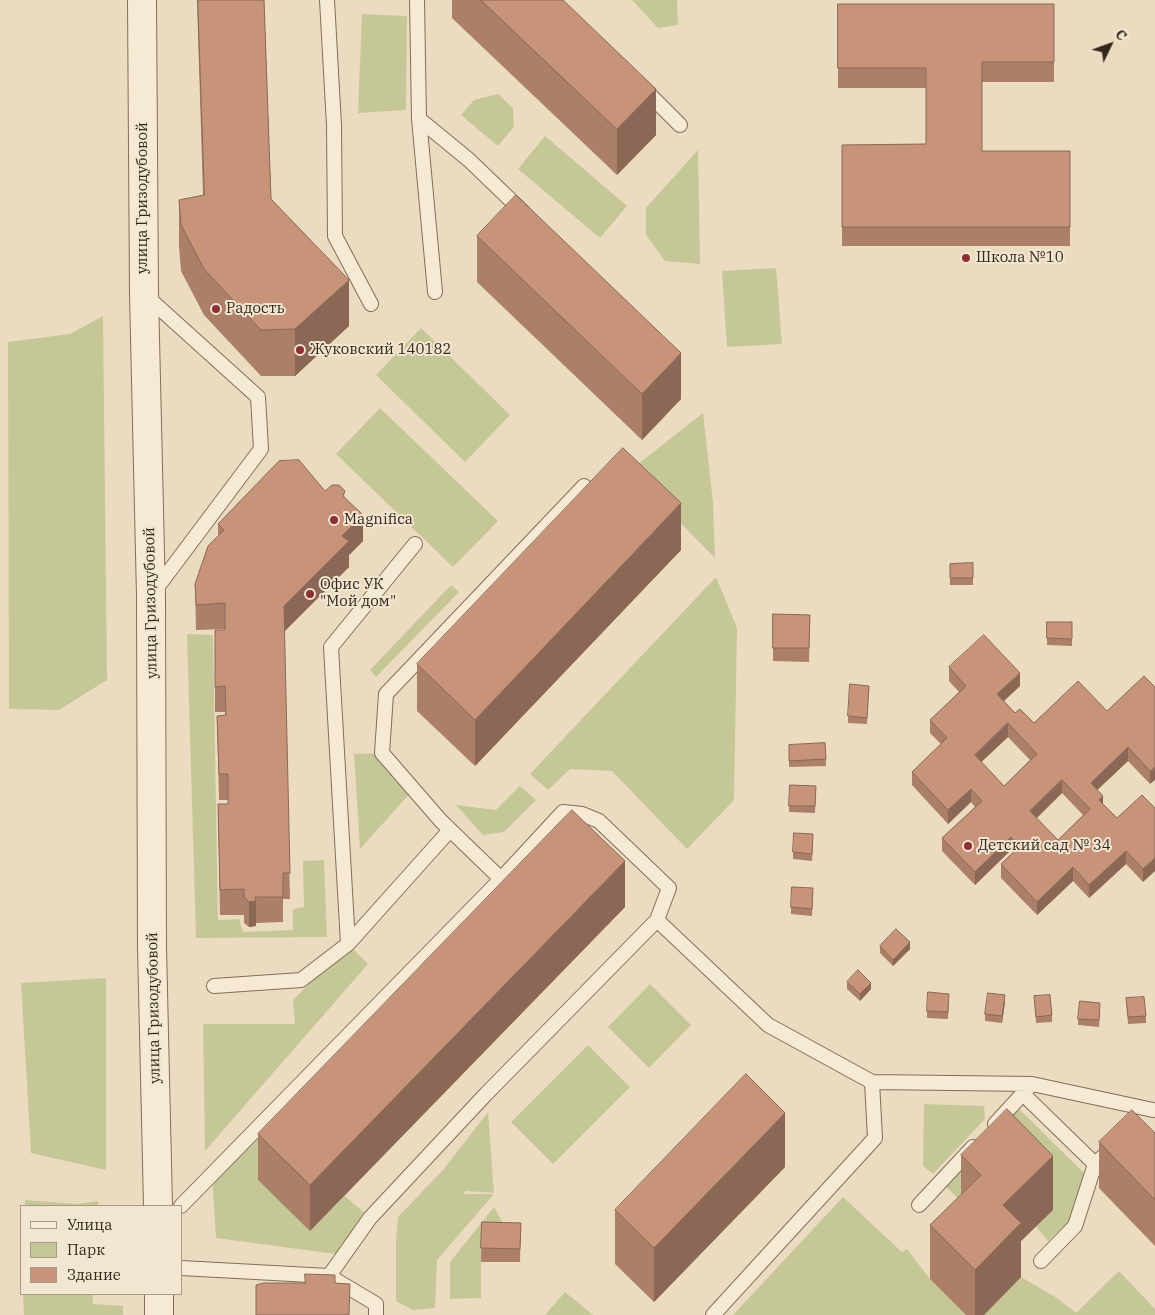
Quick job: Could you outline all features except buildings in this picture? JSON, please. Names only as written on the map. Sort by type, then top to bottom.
[{"type":"street","name":"улица Гризодубовой","points":[[142,0],[144,294],[151,596],[152,947],[158,1205]]},
{"type":"street","points":[[159,1295],[159,1315]]},
{"type":"lane","points":[[327,0],[334,125],[335,236],[371,304]]},
{"type":"lane","points":[[417,0],[419,119],[435,292]]},
{"type":"lane","points":[[631,76],[680,125]]},
{"type":"lane","points":[[419,119],[469,160],[530,219]]},
{"type":"lane","points":[[144,294],[258,397],[261,449],[151,596]]},
{"type":"lane","points":[[501,880],[450,830],[382,753],[386,694],[584,486]]},
{"type":"lane","points":[[348,944],[332,647],[416,544]]},
{"type":"lane","points":[[182,1205],[501,880],[563,812],[582,814],[599,821],[669,888],[657,920],[486,1094],[370,1218],[329,1276]]},
{"type":"lane","points":[[214,986],[301,980],[348,944],[450,830]]},
{"type":"lane","points":[[657,920],[768,1025],[872,1082],[1027,1089],[1154,1110]]},
{"type":"lane","points":[[713,1315],[875,1138],[872,1082]]},
{"type":"lane","points":[[919,1205],[1027,1089]]},
{"type":"lane","points":[[1027,1089],[1095,1164]]},
{"type":"lane","points":[[1138,1124],[1154,1110]]},
{"type":"lane","points":[[1041,1261],[1075,1226],[1095,1164],[1124,1137]]},
{"type":"lane","points":[[182,1268],[329,1276],[376,1304],[376,1315]]},
{"type":"green space","points":[[632,0],[677,0],[678,25],[658,28]]},
{"type":"green space","points":[[362,14],[407,16],[406,110],[358,113]]},
{"type":"green space","points":[[498,94],[513,108],[514,127],[498,146],[461,115],[474,100]]},
{"type":"green space","points":[[545,136],[627,206],[600,238],[518,169]]},
{"type":"green space","points":[[698,150],[700,264],[665,261],[646,235],[646,208]]},
{"type":"green space","points":[[776,268],[782,344],[727,347],[722,271]]},
{"type":"green space","points":[[103,316],[107,680],[59,710],[9,709],[8,342],[70,334]]},
{"type":"green space","points":[[421,328],[510,415],[465,462],[376,375]]},
{"type":"green space","points":[[380,408],[498,521],[453,567],[336,454]]},
{"type":"green space","points":[[703,413],[713,502],[715,558],[629,471]]},
{"type":"green space","points":[[716,577],[737,628],[734,800],[687,849],[612,771],[570,769],[548,790],[530,774]]},
{"type":"green space","points":[[451,585],[459,592],[376,677],[370,670]]},
{"type":"green space","points":[[187,634],[213,635],[218,920],[239,919],[243,932],[293,930],[293,909],[304,907],[303,861],[324,860],[327,937],[196,938]]},
{"type":"green space","points":[[382,753],[414,789],[360,849],[354,754]]},
{"type":"green space","points":[[520,786],[536,800],[504,832],[483,835],[456,805],[496,810]]},
{"type":"green space","points":[[348,944],[368,964],[205,1151],[203,1024],[295,1024],[293,1000]]},
{"type":"green space","points":[[106,978],[106,1170],[31,1153],[21,983]]},
{"type":"green space","points":[[650,984],[691,1025],[649,1068],[608,1027]]},
{"type":"green space","points":[[386,997],[310,1231],[345,1196],[370,1218],[343,1255],[216,1238],[212,1174]]},
{"type":"green space","points":[[588,1045],[630,1087],[553,1164],[511,1122]]},
{"type":"green space","points":[[924,1104],[984,1106],[985,1119],[933,1174],[923,1166]]},
{"type":"green space","points":[[1014,1104],[1084,1173],[1070,1221],[1048,1241],[1036,1227],[1053,1210],[965,1205],[942,1183]]},
{"type":"green space","points":[[488,1112],[494,1193],[466,1191],[463,1194],[494,1194],[437,1260],[435,1308],[413,1310],[396,1301],[398,1217],[443,1170]]},
{"type":"green space","points":[[843,1197],[902,1252],[907,1249],[930,1279],[966,1315],[733,1315]]},
{"type":"green space","points":[[25,1200],[76,1204],[98,1201],[98,1205],[25,1205]]},
{"type":"green space","points":[[494,1207],[510,1236],[481,1262],[481,1298],[450,1299],[450,1262]]},
{"type":"green space","points":[[1119,1271],[1155,1309],[1155,1315],[984,1315],[1021,1277],[1057,1298],[1076,1313]]},
{"type":"green space","points":[[565,1292],[593,1315],[545,1315]]},
{"type":"green space","points":[[23,1295],[93,1295],[93,1304],[123,1306],[123,1315],[24,1315]]},
{"type":"place","name":"Школа №10","points":[[966,258]]},
{"type":"place","name":"Радость","points":[[216,309]]},
{"type":"place","name":"Жуковский 140182","points":[[300,350]]},
{"type":"place","name":"Magnifica","points":[[334,520]]},
{"type":"place","name":"Офис УК \"Мой дом\"","points":[[310,594]]},
{"type":"place","name":"Детский сад № 34","points":[[968,846]]}]
